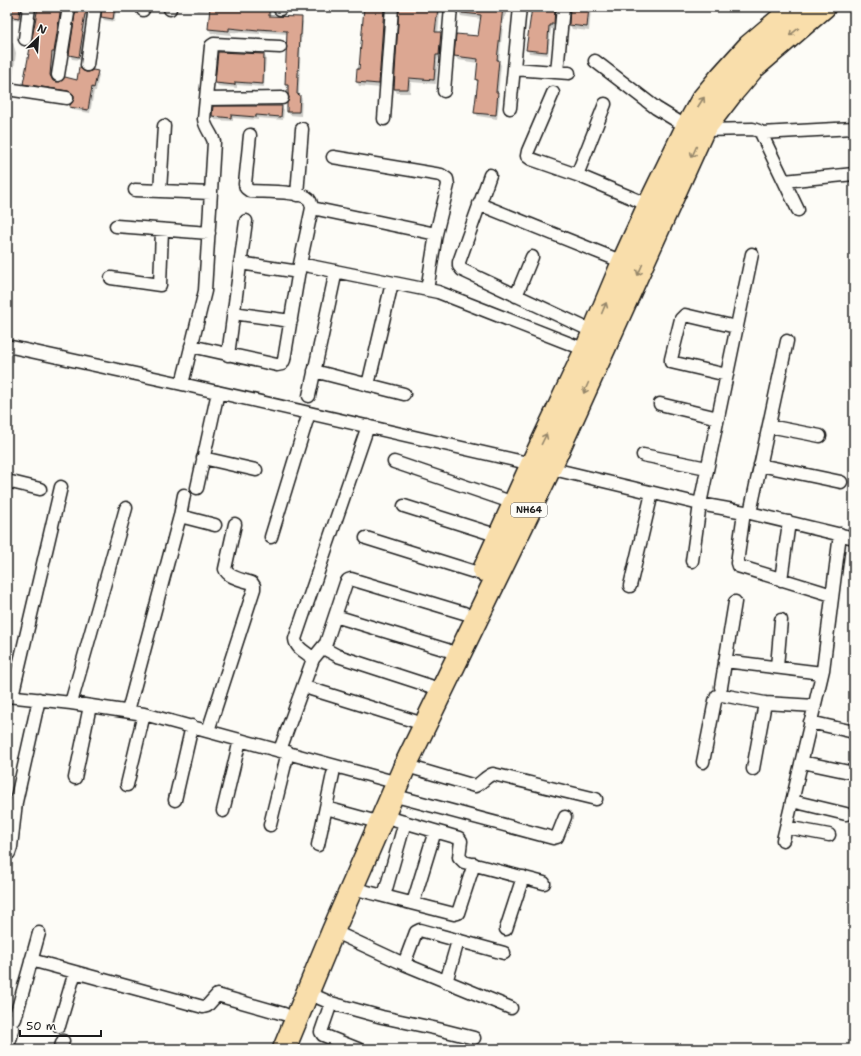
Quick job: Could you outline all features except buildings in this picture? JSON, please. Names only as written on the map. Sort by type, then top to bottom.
[{"type":"highway","name":"NH64","points":[[269,1049],[284,1014],[541,466],[695,129],[702,100],[749,46],[795,7]]},
{"type":"highway","name":"NH64","points":[[396,777],[414,721],[514,503],[541,466],[590,341],[623,262],[650,205],[695,129],[730,95],[753,68],[824,7]]},
{"type":"highway","name":"NH64","points":[[284,1049],[352,888],[376,818]]},
{"type":"street","points":[[25,39],[29,7]]},
{"type":"street","points":[[58,75],[69,7]]},
{"type":"street","points":[[87,65],[95,7]]},
{"type":"street","points":[[384,119],[392,7]]},
{"type":"street","points":[[444,91],[451,7]]},
{"type":"street","points":[[510,108],[520,7]]},
{"type":"street","points":[[514,69],[563,72],[563,7]]},
{"type":"street","points":[[182,384],[205,290],[214,142],[205,124],[211,46],[214,44],[280,47]]},
{"type":"street","points":[[595,61],[656,108],[695,129],[753,129],[759,131],[798,210]]},
{"type":"street","points":[[7,89],[67,98]]},
{"type":"street","points":[[553,93],[527,156],[531,159],[577,175],[650,205]]},
{"type":"street","points":[[206,100],[282,98]]},
{"type":"street","points":[[577,175],[605,104]]},
{"type":"street","points":[[160,191],[164,126]]},
{"type":"street","points":[[761,133],[854,128]]},
{"type":"street","points":[[297,195],[302,129]]},
{"type":"street","points":[[191,346],[228,355],[277,364],[282,364],[284,360],[299,268],[312,208],[311,201],[306,197],[297,195],[250,191],[246,188],[245,184],[250,135]]},
{"type":"street","points":[[333,157],[441,175],[447,179],[448,185],[436,234],[427,290]]},
{"type":"street","points":[[784,181],[854,174]]},
{"type":"street","points":[[490,176],[459,262],[459,266],[462,270],[516,296],[590,341]]},
{"type":"street","points":[[135,190],[211,193]]},
{"type":"street","points":[[479,204],[623,262]]},
{"type":"street","points":[[312,208],[436,234]]},
{"type":"street","points":[[228,355],[246,221]]},
{"type":"street","points":[[116,226],[209,233]]},
{"type":"street","points":[[111,278],[160,285],[162,230]]},
{"type":"street","points":[[692,561],[707,468],[752,254]]},
{"type":"street","points":[[516,296],[532,257]]},
{"type":"street","points":[[240,262],[336,271],[438,292],[590,341]]},
{"type":"street","points":[[309,396],[336,271]]},
{"type":"street","points":[[368,385],[392,283]]},
{"type":"street","points":[[233,313],[291,321]]},
{"type":"street","points":[[726,375],[674,363],[671,362],[671,359],[681,319],[685,315],[736,327]]},
{"type":"street","points":[[788,341],[760,465],[747,513],[737,563],[738,566],[832,595]]},
{"type":"street","points":[[7,346],[368,426],[700,504],[790,522],[854,538]]},
{"type":"street","points":[[314,371],[404,394]]},
{"type":"street","points":[[196,488],[218,392]]},
{"type":"street","points":[[660,404],[718,418]]},
{"type":"street","points":[[271,537],[309,413]]},
{"type":"street","points":[[313,659],[298,647],[295,639],[368,426]]},
{"type":"street","points":[[769,426],[820,436]]},
{"type":"street","points":[[643,455],[707,468]]},
{"type":"street","points":[[203,458],[256,470]]},
{"type":"street","points":[[394,462],[514,503]]},
{"type":"street","points":[[760,465],[841,482]]},
{"type":"street","points":[[7,481],[40,489]]},
{"type":"street","points":[[62,487],[9,696],[71,703],[144,714],[284,751],[396,777],[475,786],[480,784],[488,775],[493,774],[596,799]]},
{"type":"street","points":[[630,586],[652,492]]},
{"type":"street","points":[[128,711],[180,516],[184,495]]},
{"type":"street","points":[[404,506],[499,536]]},
{"type":"street","points":[[71,703],[126,508]]},
{"type":"street","points":[[180,516],[215,525]]},
{"type":"street","points":[[781,580],[790,522]]},
{"type":"street","points":[[208,731],[254,586],[231,575],[226,572],[225,569],[236,524]]},
{"type":"street","points":[[783,840],[822,673],[840,534]]},
{"type":"street","points":[[366,538],[481,574]]},
{"type":"street","points":[[270,825],[284,751],[313,659],[326,643],[348,580],[351,579],[464,613]]},
{"type":"street","points":[[721,687],[735,602]]},
{"type":"street","points":[[335,616],[447,650]]},
{"type":"street","points":[[777,667],[781,620]]},
{"type":"street","points":[[323,648],[338,656],[430,686]]},
{"type":"street","points":[[725,661],[822,673]]},
{"type":"street","points":[[311,689],[414,721]]},
{"type":"street","points":[[703,762],[717,696],[722,695],[765,703],[815,706]]},
{"type":"street","points":[[7,854],[9,853],[11,847],[16,802],[39,699]]},
{"type":"street","points":[[753,769],[765,703]]},
{"type":"street","points":[[75,778],[90,706]]},
{"type":"street","points":[[127,785],[144,714]]},
{"type":"street","points":[[810,722],[854,732]]},
{"type":"street","points":[[175,800],[192,726]]},
{"type":"street","points":[[223,811],[240,740]]},
{"type":"street","points":[[802,762],[854,773]]},
{"type":"street","points":[[318,845],[333,774]]},
{"type":"street","points":[[396,777],[553,838],[557,838],[565,816]]},
{"type":"street","points":[[792,801],[846,814]]},
{"type":"street","points":[[326,808],[405,822],[458,838],[461,841],[459,857],[464,862],[544,883]]},
{"type":"street","points":[[384,896],[405,822]]},
{"type":"street","points":[[786,827],[829,835]]},
{"type":"street","points":[[413,904],[435,831]]},
{"type":"street","points":[[352,888],[454,914],[458,913],[474,864]]},
{"type":"street","points":[[506,928],[523,877]]},
{"type":"street","points":[[404,964],[416,932],[420,930],[504,953]]},
{"type":"street","points":[[333,931],[404,964],[511,1008]]},
{"type":"street","points":[[7,1049],[13,1033],[11,1023],[39,933]]},
{"type":"street","points":[[446,982],[458,941]]},
{"type":"street","points":[[31,960],[203,1006],[207,1006],[218,995],[284,1014]]},
{"type":"street","points":[[60,1026],[75,972]]},
{"type":"street","points":[[308,993],[331,1003],[387,1019],[474,1038]]},
{"type":"street","points":[[331,1003],[321,1032],[323,1035],[358,1049]]}]
